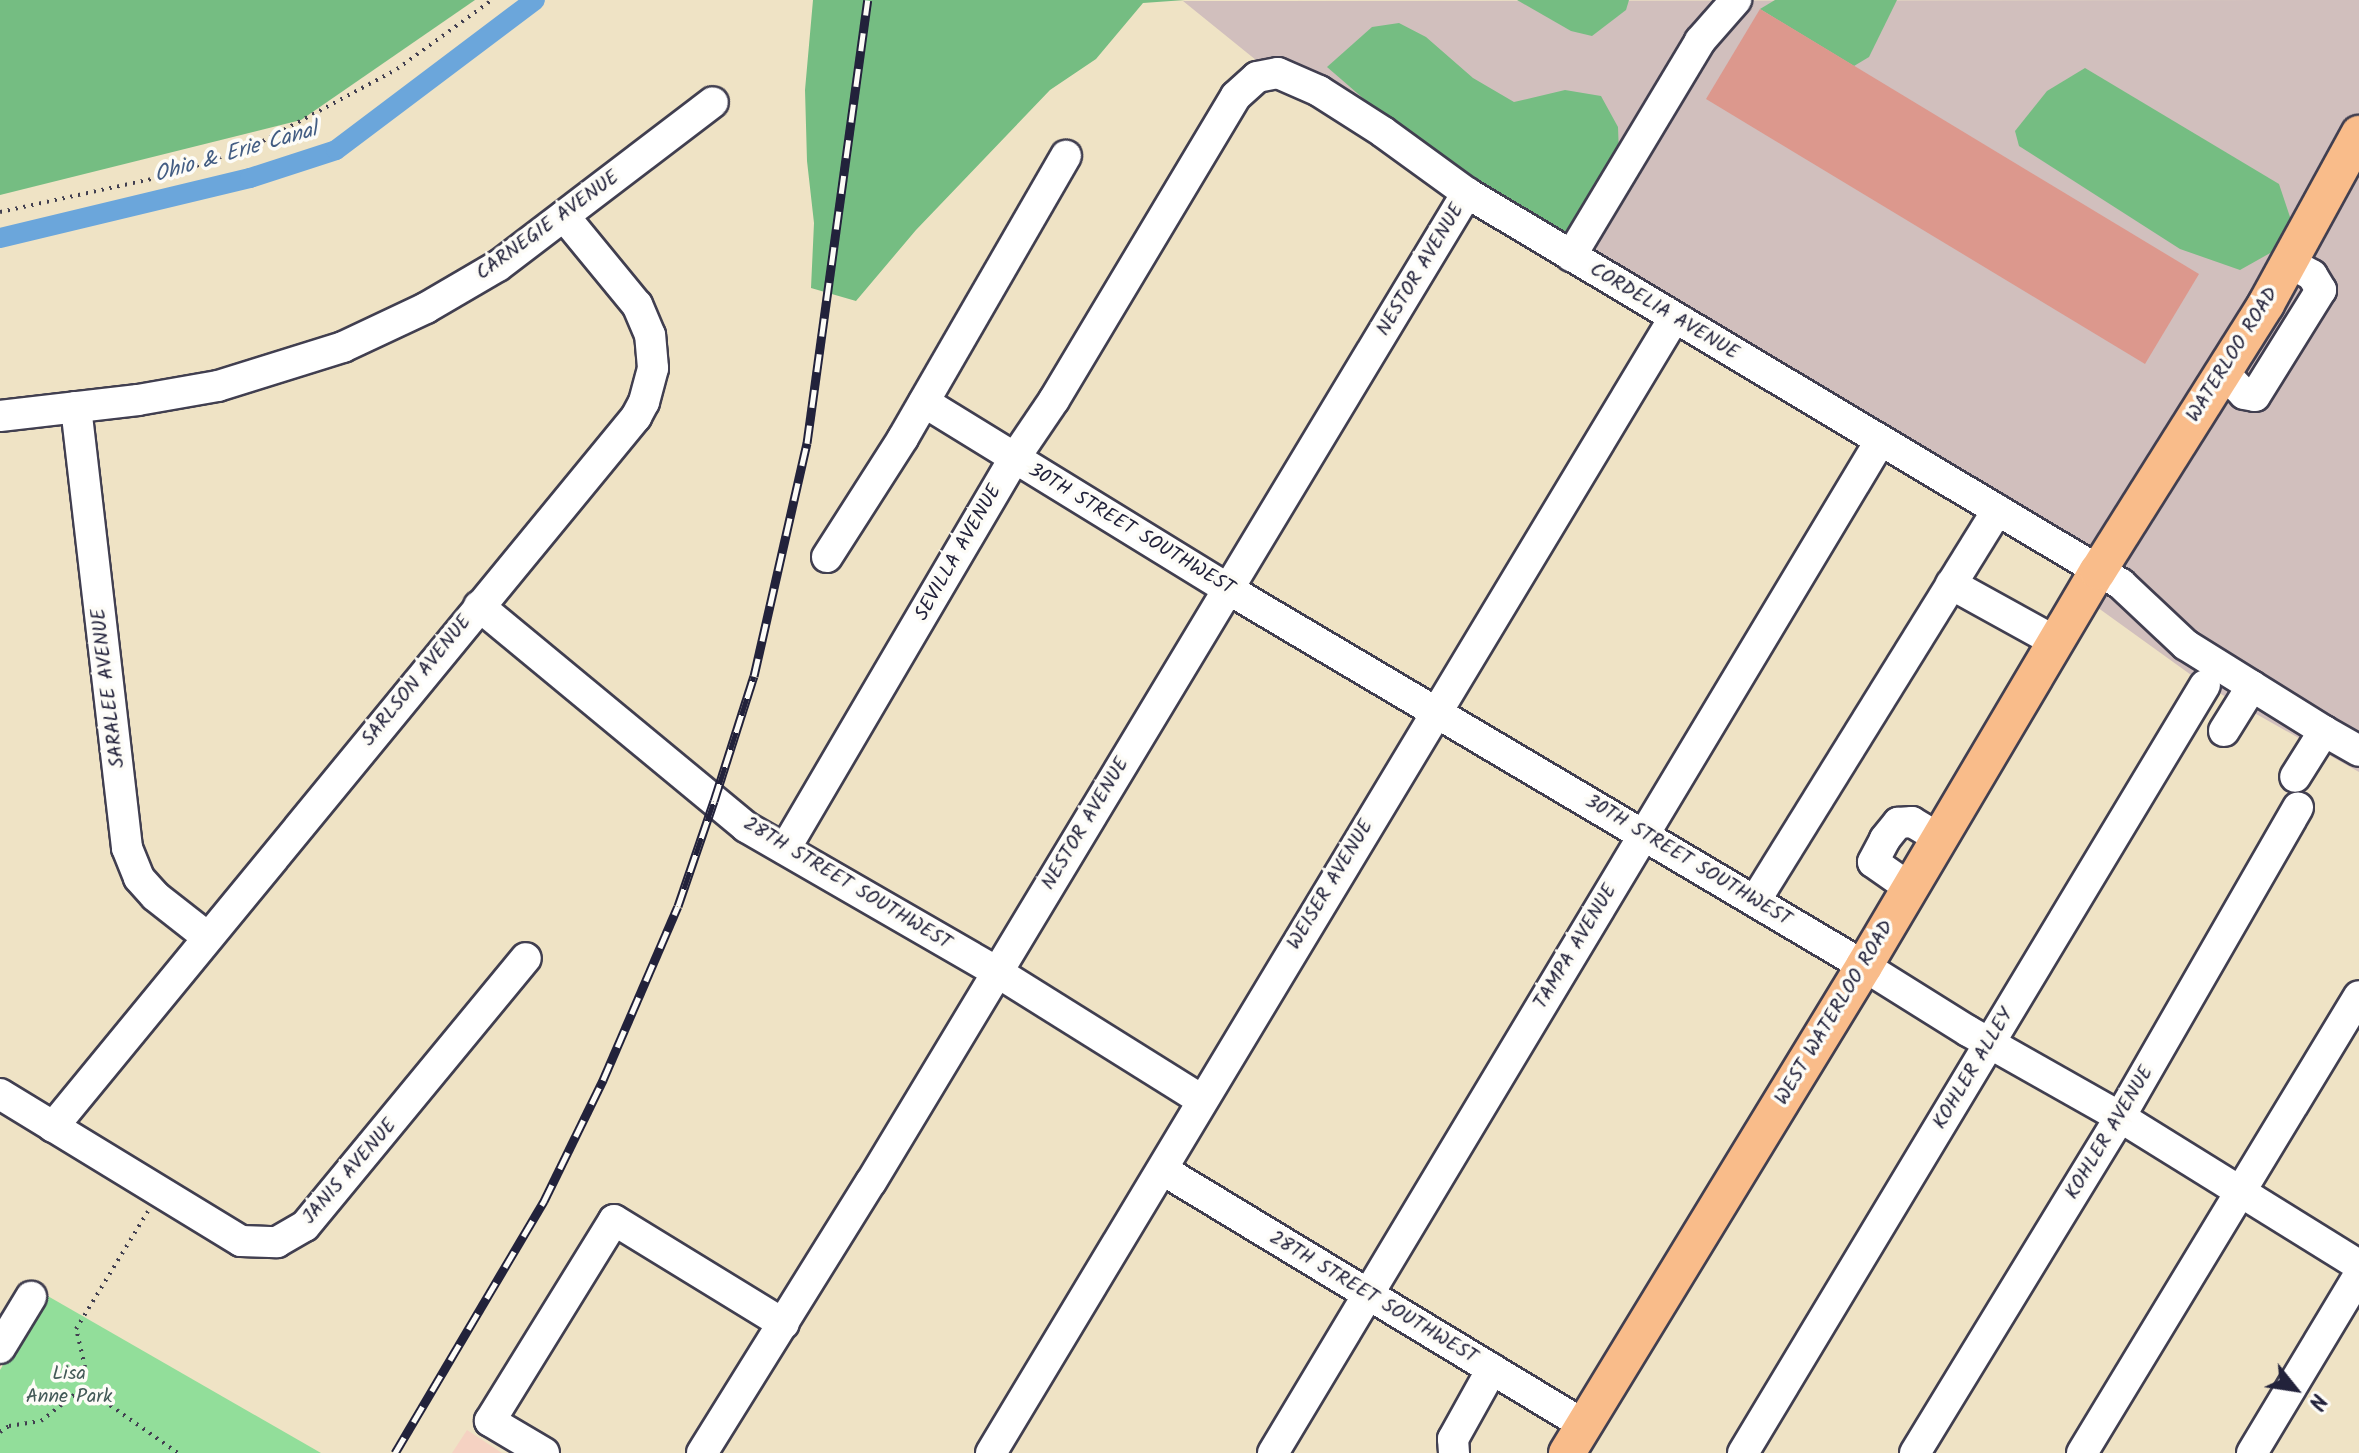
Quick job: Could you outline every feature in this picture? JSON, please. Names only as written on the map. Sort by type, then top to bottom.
[{"type":"main road","name":"WATERLOO ROAD","points":[[2098,571],[2289,263],[2359,134]]},
{"type":"main road","name":"WEST WATERLOO ROAD","points":[[1575,1439],[1864,966],[2098,571]]},
{"type":"street","points":[[1571,256],[1700,41],[1736,0]]},
{"type":"street","name":"CORDELIA AVENUE","points":[[1236,96],[1246,84],[1267,74],[1293,77],[1383,132],[1467,193],[2121,584],[2186,645],[2359,751]]},
{"type":"street","name":"SEVILLA AVENUE","points":[[785,849],[1014,459],[1054,400],[1236,96]]},
{"type":"street","name":"CARNEGIE AVENUE","points":[[0,416],[218,386],[343,347],[426,308],[498,266],[713,102]]},
{"type":"street","points":[[827,557],[924,402],[1066,156]]},
{"type":"street","name":"NESTOR AVENUE","points":[[702,1453],[784,1324],[1467,193]]},
{"type":"street","name":"SARLSON AVENUE","points":[[53,1127],[206,936],[636,417],[650,386],[653,352],[645,320],[564,216]]},
{"type":"street","name":"WEISER AVENUE","points":[[991,1453],[1163,1170],[1435,710],[1674,318]]},
{"type":"street","name":"30TH STREET SOUTHWEST","points":[[924,402],[1228,589],[1990,1043],[2120,1117],[2359,1265]]},
{"type":"street","name":"SARALEE AVENUE","points":[[76,407],[127,848],[139,878],[155,896],[206,936]]},
{"type":"street","name":"TAMPA AVENUE","points":[[1273,1453],[1880,441]]},
{"type":"street","points":[[1755,901],[1997,510]]},
{"type":"street","points":[[1951,584],[2056,642]]},
{"type":"street","name":"28TH STREET SOUTHWEST","points":[[479,606],[746,827],[997,972],[1202,1100]]},
{"type":"street","name":"KOHLER ALLEY","points":[[1743,1453],[2205,685]]},
{"type":"street","points":[[2224,731],[2252,686]]},
{"type":"street","points":[[2295,777],[2324,731]]},
{"type":"street","name":"KOHLER AVENUE","points":[[1915,1453],[2120,1117],[2298,808]]},
{"type":"street","name":"JANIS AVENUE","points":[[0,1094],[241,1241],[255,1244],[287,1238],[314,1215],[526,958]]},
{"type":"street","points":[[2082,1453],[2359,996]]},
{"type":"street","name":"28TH STREET SOUTHWEST","points":[[1163,1170],[1492,1369],[1575,1439]]},
{"type":"street","points":[[544,1453],[490,1421],[614,1220],[784,1324]]},
{"type":"street","points":[[2252,1453],[2359,1275]]},
{"type":"street","points":[[0,1348],[31,1297]]},
{"type":"street","points":[[1454,1453],[1453,1439],[1492,1369]]},
{"type":"path","points":[[0,212],[174,174],[263,141],[397,69],[492,0]]},
{"type":"path","points":[[0,1432],[9,1426],[41,1421],[84,1387],[85,1367],[76,1329],[159,1193]]},
{"type":"path","points":[[84,1387],[178,1453]]},
{"type":"shaded area","points":[[2359,0],[2359,772],[2205,685],[2083,597],[2098,571],[1272,73],[1183,1]]},
{"type":"shaded area","points":[[467,1430],[502,1453],[452,1453]]},
{"type":"green space","points":[[0,0],[475,0],[301,120],[0,195]]},
{"type":"green space","points":[[813,0],[1185,0],[1143,3],[1096,59],[1050,90],[916,230],[856,301],[811,288],[814,223],[807,161],[805,90]]},
{"type":"green space","points":[[1517,0],[1629,0],[1626,10],[1592,36],[1571,31]]},
{"type":"green space","points":[[1775,0],[1897,0],[1869,57],[1854,66],[1760,9]]},
{"type":"green space","points":[[1399,23],[1426,37],[1473,78],[1514,102],[1565,90],[1601,96],[1618,127],[1619,154],[1565,232],[1439,164],[1327,67],[1372,27]]},
{"type":"green space","points":[[2085,68],[2279,184],[2292,223],[2272,252],[2240,270],[2180,249],[2019,146],[2015,131],[2047,91]]},
{"type":"green space","name":"Lisa Anne Park","points":[[46,1295],[321,1453],[0,1453],[0,1370]]},
{"type":"building","points":[[1760,9],[2199,274],[2145,364],[1706,99]]},
{"type":"waterway","name":"Ohio & Erie Canal","points":[[0,238],[250,178],[336,150],[535,0]]},
{"type":"railway","points":[[395,1453],[544,1201],[603,1080],[678,906],[714,801],[754,676],[807,443],[868,0]]}]
